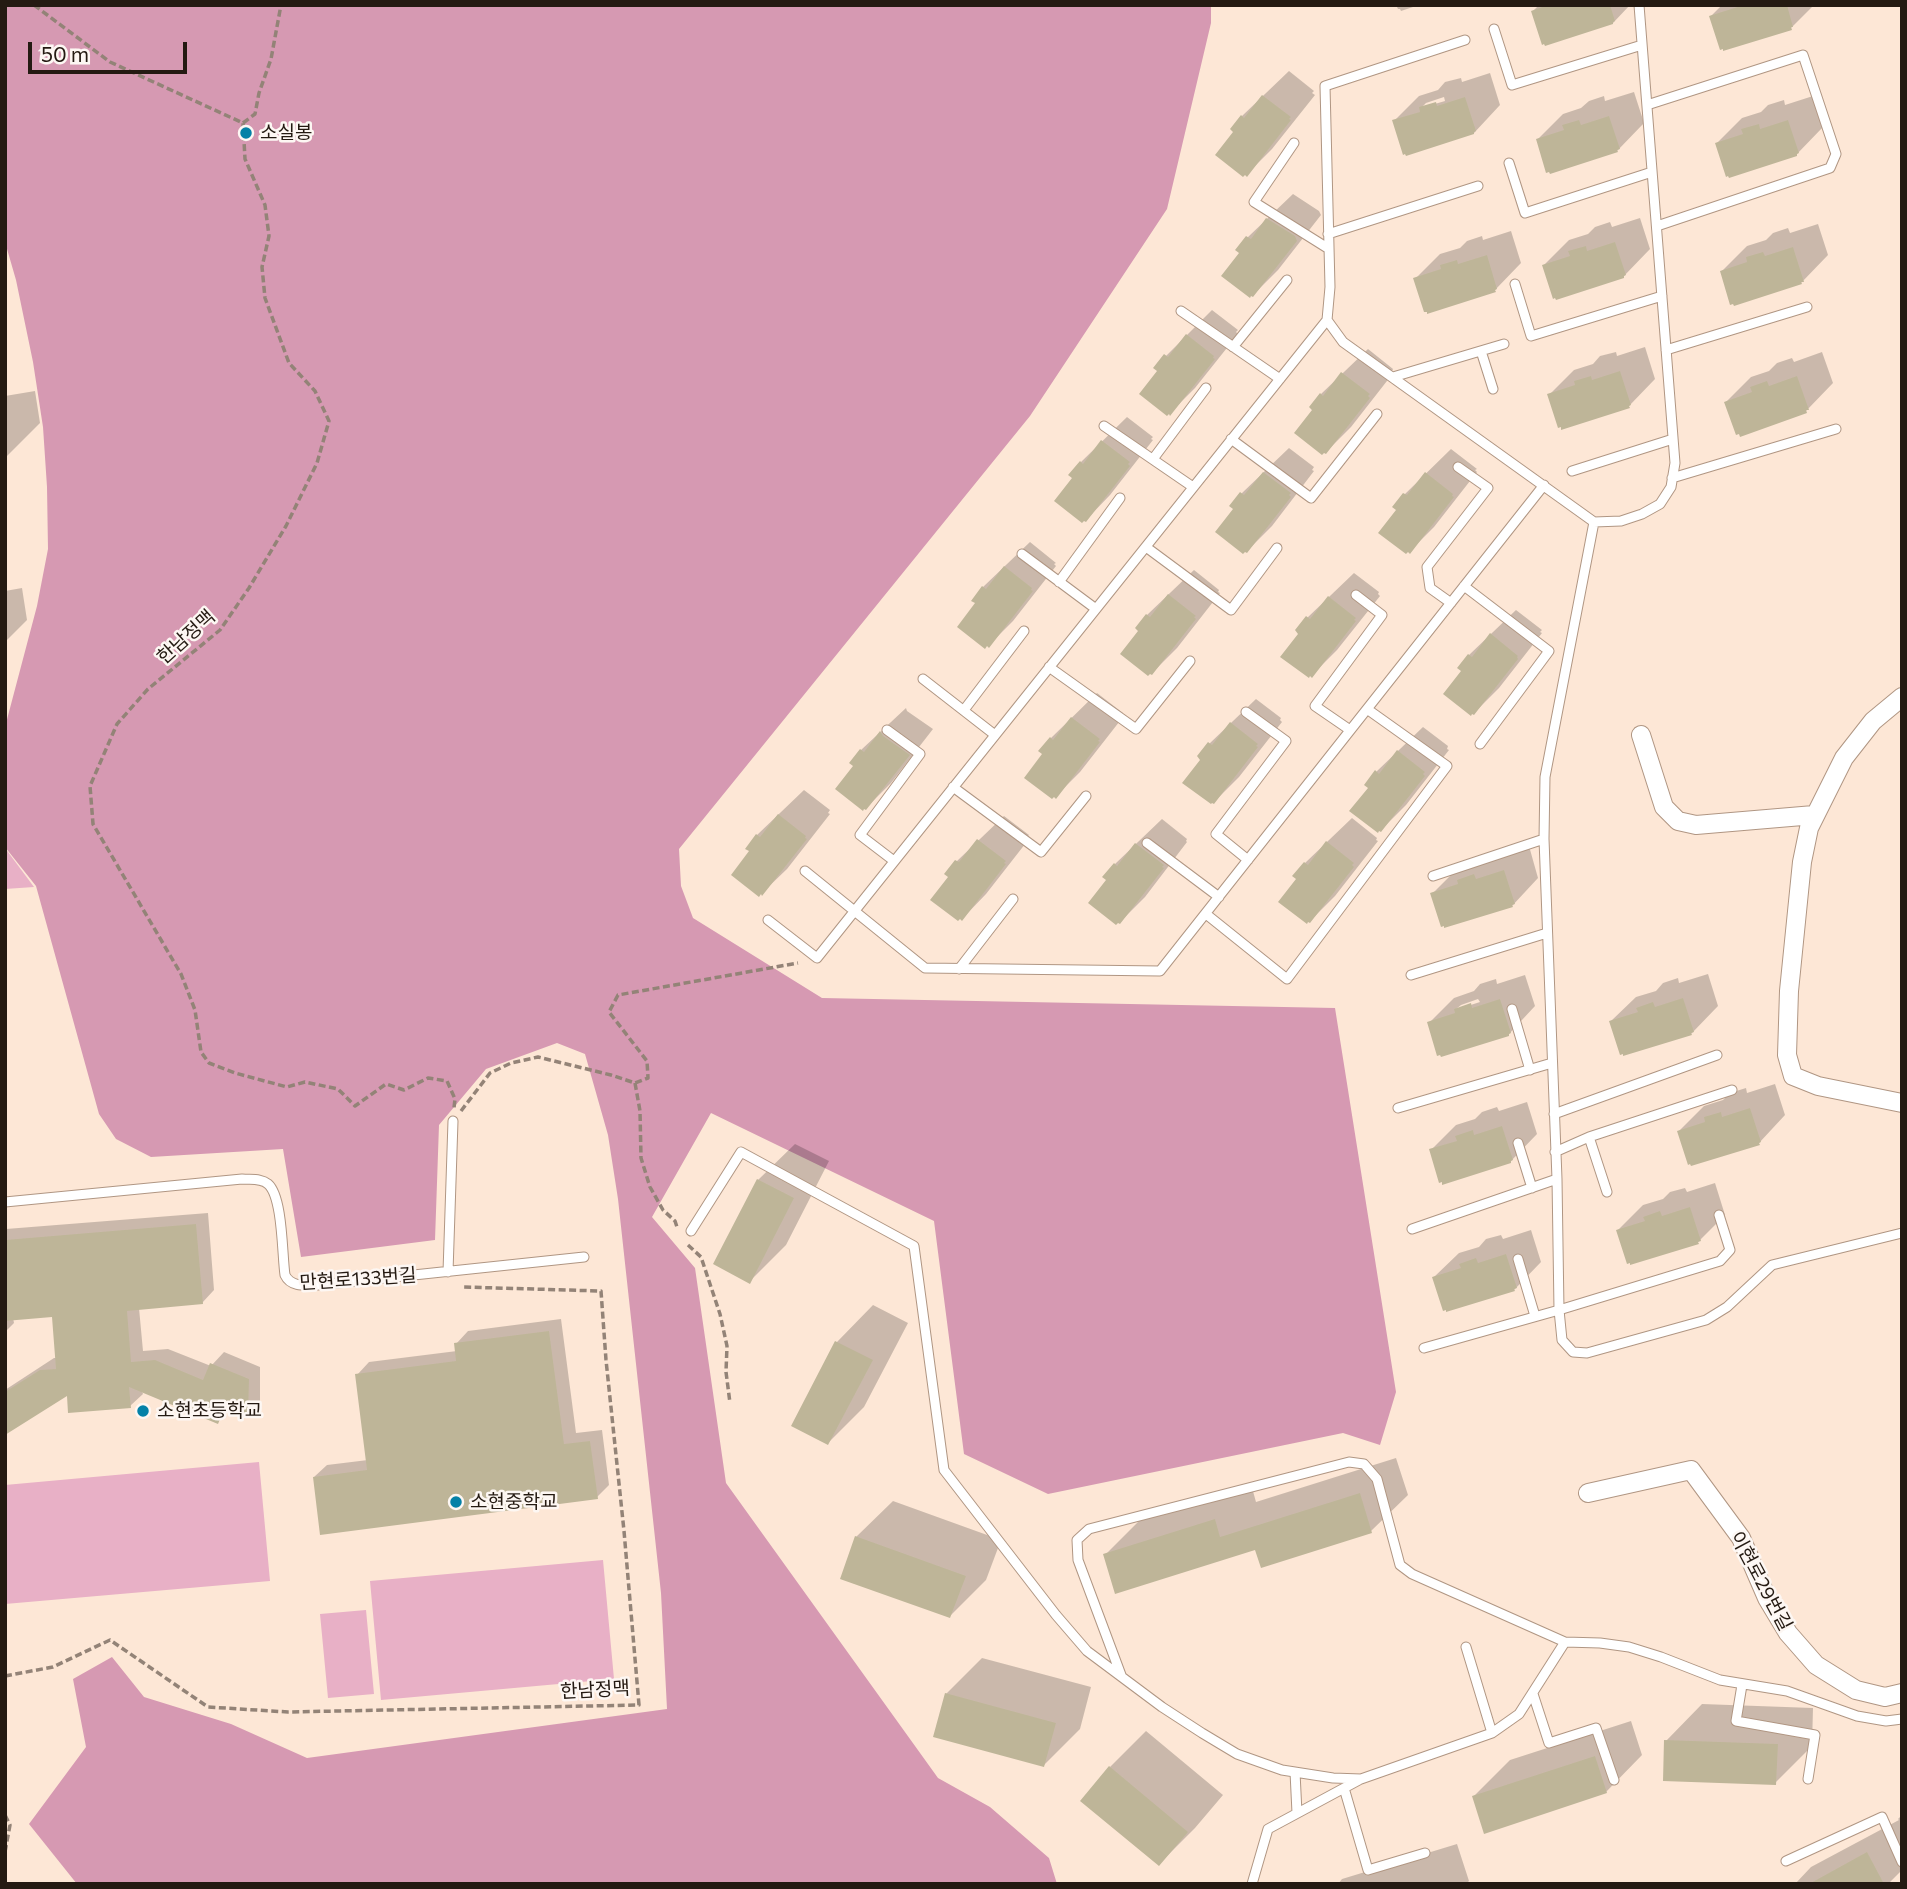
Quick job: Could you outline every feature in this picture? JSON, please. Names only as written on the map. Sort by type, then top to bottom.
[{"type":"street","points":[[1902,697],[1874,721],[1844,758],[1809,828],[1802,862],[1789,991],[1787,1055],[1793,1076],[1818,1086],[1902,1103]]},
{"type":"street","points":[[1642,735],[1664,807],[1678,821],[1696,825],[1814,816]]},
{"type":"street","name":"이현로29번길","points":[[1588,1493],[1691,1471],[1741,1538],[1768,1598],[1788,1633],[1816,1665],[1856,1690],[1885,1697],[1902,1693]]},
{"type":"lane","points":[[1327,320],[1343,342],[1594,522],[1621,521],[1660,504],[1671,487],[1675,463],[1639,5]]},
{"type":"lane","points":[[1494,29],[1511,85],[1642,45]]},
{"type":"lane","points":[[768,920],[817,958],[1327,320],[1330,287],[1325,86],[1465,40]]},
{"type":"lane","points":[[1647,105],[1803,55],[1836,154],[1830,168],[1657,226]]},
{"type":"lane","points":[[1294,143],[1254,202],[1328,249]]},
{"type":"lane","points":[[1509,163],[1525,214],[1652,172]]},
{"type":"lane","points":[[1328,233],[1478,186]]},
{"type":"lane","points":[[1233,347],[1287,280]]},
{"type":"lane","points":[[1515,284],[1531,335],[1662,296]]},
{"type":"lane","points":[[1666,350],[1807,307]]},
{"type":"lane","points":[[1181,311],[1280,379]]},
{"type":"lane","points":[[1393,377],[1504,344]]},
{"type":"lane","points":[[1481,351],[1493,389]]},
{"type":"lane","points":[[1153,459],[1206,388]]},
{"type":"lane","points":[[1231,439],[1311,498],[1377,414]]},
{"type":"lane","points":[[1104,426],[1193,487]]},
{"type":"lane","points":[[1672,478],[1836,429]]},
{"type":"lane","points":[[1572,471],[1673,439]]},
{"type":"lane","points":[[1451,603],[1430,588],[1427,567],[1488,488],[1458,467]]},
{"type":"lane","points":[[805,871],[925,968],[1160,971],[1544,485]]},
{"type":"lane","points":[[1059,582],[1120,498]]},
{"type":"lane","points":[[1594,522],[1545,777],[1544,839],[1562,1340],[1573,1352],[1587,1353],[1706,1320],[1727,1307],[1772,1265],[1902,1233]]},
{"type":"lane","points":[[1146,547],[1231,610],[1277,548]]},
{"type":"lane","points":[[1022,554],[1096,609]]},
{"type":"lane","points":[[1464,586],[1549,651],[1480,744]]},
{"type":"lane","points":[[1350,730],[1315,706],[1382,615],[1356,595]]},
{"type":"lane","points":[[964,710],[1024,631]]},
{"type":"lane","points":[[1049,667],[1136,729],[1190,661]]},
{"type":"lane","points":[[923,679],[995,735]]},
{"type":"lane","points":[[1206,914],[1287,979],[1447,766],[1367,709]]},
{"type":"lane","points":[[1246,712],[1286,741],[1216,834],[1248,860]]},
{"type":"lane","points":[[887,730],[920,754],[860,835],[894,861]]},
{"type":"lane","points":[[953,787],[1041,852],[1086,796]]},
{"type":"lane","points":[[1433,876],[1544,839]]},
{"type":"lane","points":[[1147,844],[1219,897]]},
{"type":"lane","points":[[958,969],[1013,899]]},
{"type":"lane","points":[[1411,975],[1547,933]]},
{"type":"lane","points":[[1512,1009],[1530,1070]]},
{"type":"lane","points":[[1554,1114],[1717,1055]]},
{"type":"lane","points":[[1398,1108],[1552,1063]]},
{"type":"lane","points":[[1555,1152],[1589,1137],[1732,1090]]},
{"type":"lane","points":[[448,1272],[453,1121]]},
{"type":"lane","points":[[1589,1137],[1607,1192]]},
{"type":"lane","points":[[1518,1143],[1532,1188]]},
{"type":"lane","points":[[691,1231],[741,1152],[914,1246],[944,1470],[1056,1615],[1087,1651],[1192,1727],[1237,1754],[1282,1770],[1333,1778],[1361,1779]]},
{"type":"lane","points":[[1412,1229],[1557,1179]]},
{"type":"lane","name":"만현로133번길","points":[[5,1202],[260,1180],[270,1185],[278,1202],[285,1275],[288,1281],[294,1284],[319,1285],[584,1257]]},
{"type":"lane","points":[[1424,1348],[1720,1261],[1730,1250],[1718,1214]]},
{"type":"lane","points":[[1518,1259],[1535,1316]]},
{"type":"lane","points":[[1121,1676],[1078,1560],[1077,1540],[1089,1530],[1349,1462],[1364,1464],[1377,1479],[1400,1565],[1412,1574],[1565,1642],[1629,1647],[1720,1680],[1787,1691],[1857,1716],[1886,1721],[1902,1719]]},
{"type":"lane","points":[[1252,1884],[1268,1829],[1361,1779],[1492,1733],[1519,1714],[1565,1642]]},
{"type":"lane","points":[[1466,1647],[1492,1733]]},
{"type":"lane","points":[[1742,1685],[1736,1721],[1815,1735],[1808,1779]]},
{"type":"lane","points":[[1533,1693],[1549,1743],[1596,1728],[1614,1780]]},
{"type":"lane","points":[[1295,1772],[1297,1813]]},
{"type":"lane","points":[[1344,1788],[1368,1870],[1425,1853]]},
{"type":"lane","points":[[1786,1861],[1882,1817],[1902,1862]]},
{"type":"path","points":[[34,5],[110,62],[243,123],[255,114],[271,59],[281,5]]},
{"type":"path","name":"한남정맥","points":[[243,123],[245,159],[265,205],[270,236],[262,267],[265,298],[289,363],[316,391],[329,421],[317,463],[286,526],[220,630],[148,690],[117,724],[90,786],[93,824],[181,974],[195,1010],[201,1052],[209,1063],[287,1087],[305,1082],[338,1089],[355,1106],[386,1084],[404,1090],[428,1078],[447,1081],[455,1098],[453,1121]]},
{"type":"path","points":[[453,1121],[490,1073],[510,1063],[538,1057],[611,1074],[635,1083],[648,1078],[647,1061],[609,1012],[618,995],[785,967],[817,958]]},
{"type":"path","name":"한남정맥","points":[[5,1676],[53,1667],[110,1640],[208,1707],[288,1712],[639,1705],[601,1292],[453,1286],[448,1272]]},
{"type":"path","points":[[5,1815],[10,1825],[5,1852]]},
{"type":"shaded area","points":[[5,5],[1211,5],[1211,23],[1167,209],[1030,416],[679,849],[681,886],[693,918],[822,998],[1335,1008],[1396,1392],[1380,1445],[1343,1433],[1048,1494],[964,1454],[934,1221],[711,1113],[652,1217],[695,1268],[726,1483],[938,1778],[990,1807],[1049,1858],[1057,1884],[77,1884],[29,1824],[86,1747],[73,1679],[112,1657],[144,1697],[231,1724],[307,1758],[667,1709],[661,1593],[618,1199],[608,1135],[585,1054],[557,1043],[486,1069],[439,1125],[435,1240],[301,1257],[283,1149],[151,1157],[116,1139],[99,1114],[36,886],[5,847],[5,727],[37,606],[48,549],[43,427],[33,362],[5,242]]},
{"type":"shaded area","points":[[5,848],[34,887],[5,889]]},
{"type":"shaded area","points":[[259,1462],[270,1581],[5,1604],[5,1485]]},
{"type":"shaded area","points":[[603,1560],[614,1679],[381,1700],[370,1581]]},
{"type":"shaded area","points":[[366,1610],[374,1694],[328,1698],[320,1614]]},
{"type":"building","points":[[1548,5],[1610,5],[1615,21],[1613,24],[1545,46],[1542,45],[1531,11]]},
{"type":"building","points":[[1744,5],[1787,5],[1792,30],[1720,50],[1709,16]]},
{"type":"building","points":[[1262,95],[1291,117],[1291,120],[1247,177],[1243,177],[1215,155],[1233,132],[1230,129],[1241,115],[1244,118]]},
{"type":"building","points":[[1465,97],[1476,131],[1474,134],[1403,155],[1392,120],[1420,112],[1419,107],[1436,102],[1437,106]]},
{"type":"building","points":[[1609,116],[1620,149],[1618,152],[1546,173],[1536,139],[1564,130],[1562,125],[1579,120],[1581,125]]},
{"type":"building","points":[[1788,120],[1799,153],[1797,156],[1726,177],[1715,143],[1743,134],[1741,129],[1759,124],[1760,129]]},
{"type":"building","points":[[1266,218],[1295,236],[1297,241],[1250,298],[1221,276],[1239,253],[1235,250],[1246,236],[1251,239]]},
{"type":"building","points":[[1615,242],[1626,275],[1624,278],[1553,299],[1542,265],[1570,256],[1568,251],[1586,246],[1587,251]]},
{"type":"building","points":[[1793,247],[1804,282],[1801,282],[1802,284],[1730,305],[1720,271],[1747,262],[1746,257],[1763,252],[1765,256]]},
{"type":"building","points":[[1487,255],[1496,292],[1427,314],[1424,312],[1413,278],[1441,269],[1440,265],[1457,260],[1458,264]]},
{"type":"building","points":[[1186,334],[1215,359],[1170,416],[1167,416],[1139,394],[1157,371],[1153,368],[1164,354],[1168,357]]},
{"type":"building","points":[[1620,371],[1630,408],[1561,430],[1561,427],[1558,428],[1547,394],[1575,385],[1574,381],[1591,376],[1592,380]]},
{"type":"building","points":[[1341,372],[1370,394],[1370,398],[1326,454],[1322,455],[1294,433],[1312,410],[1309,407],[1320,393],[1323,396]]},
{"type":"building","points":[[1797,376],[1809,410],[1806,410],[1807,413],[1740,437],[1739,434],[1736,435],[1724,402],[1752,392],[1750,387],[1767,381],[1769,386]]},
{"type":"building","points":[[1101,440],[1130,462],[1130,466],[1086,522],[1082,523],[1054,501],[1072,478],[1068,475],[1080,461],[1083,464]]},
{"type":"building","points":[[1263,472],[1291,493],[1291,497],[1247,553],[1243,554],[1215,532],[1233,509],[1229,506],[1240,492],[1244,495]]},
{"type":"building","points":[[1425,472],[1454,497],[1410,554],[1406,554],[1378,533],[1396,510],[1392,507],[1403,493],[1407,495]]},
{"type":"building","points":[[1004,566],[1033,591],[989,648],[987,646],[985,649],[957,627],[975,603],[971,601],[982,586],[986,589]]},
{"type":"building","points":[[1168,594],[1196,616],[1196,619],[1152,675],[1148,676],[1120,654],[1138,631],[1135,628],[1146,614],[1150,617]]},
{"type":"building","points":[[1328,596],[1356,618],[1356,621],[1312,678],[1309,678],[1280,657],[1298,634],[1295,630],[1306,616],[1310,619]]},
{"type":"building","points":[[1490,633],[1518,656],[1518,659],[1471,716],[1443,694],[1461,671],[1457,668],[1468,654],[1472,657]]},
{"type":"building","points":[[1071,717],[1100,739],[1100,742],[1056,799],[1052,799],[1024,778],[1042,754],[1038,751],[1050,737],[1053,740]]},
{"type":"building","points":[[1230,722],[1258,744],[1258,747],[1214,804],[1211,804],[1182,783],[1200,760],[1197,756],[1208,742],[1212,745]]},
{"type":"building","points":[[880,731],[910,755],[863,811],[835,789],[853,766],[849,763],[860,749],[864,752]]},
{"type":"building","points":[[1397,750],[1425,772],[1425,776],[1378,833],[1349,811],[1368,788],[1364,785],[1375,770],[1379,774]]},
{"type":"building","points":[[778,814],[807,839],[759,897],[731,875],[749,851],[745,849],[756,834],[760,837]]},
{"type":"building","points":[[977,839],[1006,861],[1006,864],[962,921],[958,921],[930,900],[948,877],[944,874],[955,860],[959,862]]},
{"type":"building","points":[[1326,841],[1354,863],[1354,867],[1307,924],[1278,902],[1296,879],[1292,876],[1304,862],[1308,865]]},
{"type":"building","points":[[1135,843],[1164,865],[1164,868],[1120,924],[1116,925],[1088,903],[1106,880],[1102,877],[1114,863],[1117,866]]},
{"type":"building","points":[[1504,870],[1515,904],[1513,907],[1441,927],[1430,893],[1458,884],[1457,880],[1474,874],[1476,879]]},
{"type":"building","points":[[1683,998],[1694,1032],[1692,1035],[1620,1055],[1609,1021],[1638,1012],[1636,1008],[1653,1002],[1655,1007]]},
{"type":"building","points":[[1500,999],[1511,1033],[1509,1036],[1437,1056],[1427,1022],[1455,1013],[1454,1009],[1471,1003],[1472,1008]]},
{"type":"building","points":[[1750,1108],[1760,1145],[1688,1165],[1677,1131],[1705,1122],[1704,1117],[1721,1112],[1722,1117]]},
{"type":"building","points":[[1502,1126],[1513,1160],[1511,1163],[1442,1185],[1442,1182],[1439,1183],[1429,1149],[1457,1141],[1455,1136],[1473,1130],[1474,1135]]},
{"type":"building","points":[[757,1179],[794,1198],[750,1284],[713,1264]]},
{"type":"building","points":[[1690,1207],[1701,1241],[1699,1244],[1627,1264],[1616,1230],[1645,1221],[1643,1217],[1660,1211],[1662,1216]]},
{"type":"building","points":[[196,1224],[203,1304],[127,1311],[131,1362],[155,1360],[203,1380],[210,1363],[249,1379],[248,1417],[225,1407],[218,1424],[129,1387],[131,1408],[68,1413],[67,1396],[5,1435],[5,1392],[40,1370],[56,1369],[52,1317],[5,1321],[5,1240]]},
{"type":"building","points":[[1506,1254],[1517,1288],[1515,1291],[1443,1311],[1432,1277],[1461,1268],[1459,1264],[1476,1258],[1478,1263]]},
{"type":"building","points":[[549,1331],[564,1444],[590,1441],[598,1499],[320,1535],[313,1477],[367,1470],[355,1374],[456,1361],[454,1343]]},
{"type":"building","points":[[835,1341],[873,1360],[828,1445],[791,1426]]},
{"type":"building","points":[[1360,1493],[1372,1533],[1261,1568],[1255,1550],[1115,1594],[1103,1554],[1215,1519],[1220,1537]]},
{"type":"building","points":[[855,1536],[966,1576],[950,1618],[840,1579]]},
{"type":"building","points":[[945,1693],[1056,1723],[1044,1767],[933,1737]]},
{"type":"building","points":[[1664,1740],[1778,1744],[1776,1785],[1663,1781]]},
{"type":"building","points":[[1595,1756],[1607,1793],[1484,1834],[1472,1796]]},
{"type":"building","points":[[1109,1766],[1188,1832],[1159,1866],[1080,1801]]},
{"type":"building","points":[[1867,1852],[1884,1884],[1809,1884]]},
{"type":"place","name":"소실봉","points":[[246,133]]},
{"type":"place","name":"소현초등학교","points":[[143,1411]]},
{"type":"place","name":"소현중학교","points":[[456,1502]]}]
